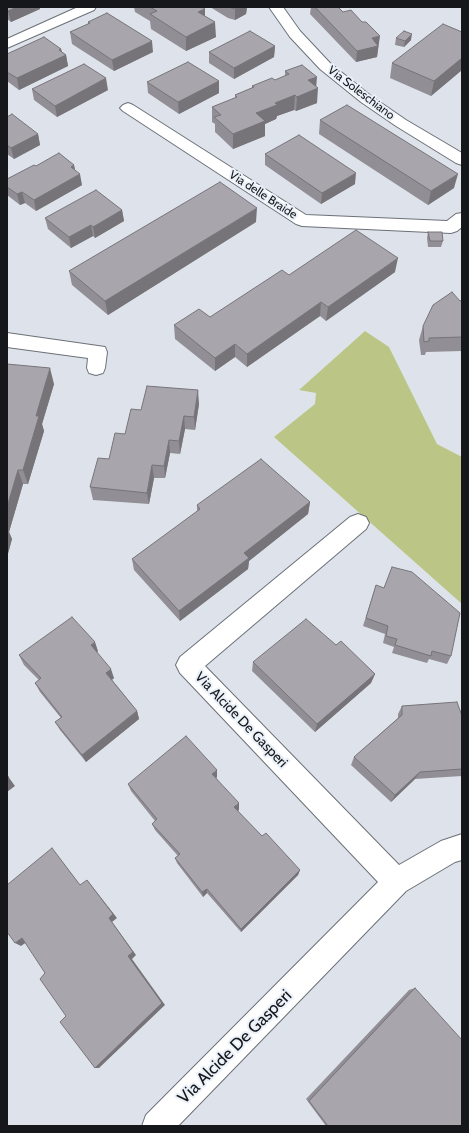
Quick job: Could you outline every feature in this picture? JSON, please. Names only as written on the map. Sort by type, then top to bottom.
[{"type":"street","points":[[7,44],[89,7]]},
{"type":"street","name":"Via Soleschiano","points":[[276,7],[295,34],[325,66],[378,107],[462,160]]},
{"type":"street","name":"Via delle Braide","points":[[128,108],[302,220],[451,227],[462,218]]},
{"type":"street","points":[[7,340],[98,352],[96,368]]},
{"type":"street","name":"Via Alcide De Gasperi","points":[[358,523],[188,665],[397,882]]},
{"type":"street","name":"Via Alcide De Gasperi","points":[[157,1126],[397,882],[450,850],[462,847]]},
{"type":"green space","points":[[365,331],[389,347],[437,444],[462,457],[462,604],[274,437],[315,404],[316,393],[299,390]]},
{"type":"building","points":[[7,7],[17,7],[8,11]]},
{"type":"building","points":[[150,7],[202,7],[205,9],[198,12],[215,22],[186,37],[150,14],[157,11]]},
{"type":"building","points":[[315,7],[338,7],[343,12],[351,10],[362,22],[366,22],[380,36],[372,38],[378,46],[357,51]]},
{"type":"building","points":[[107,13],[152,41],[112,60],[70,32]]},
{"type":"building","points":[[443,24],[462,32],[462,58],[434,81],[392,63]]},
{"type":"building","points":[[250,31],[275,46],[234,68],[209,52]]},
{"type":"building","points":[[404,31],[412,34],[405,41],[396,38]]},
{"type":"building","points":[[44,37],[61,49],[59,50],[66,55],[17,78],[7,72],[7,54]]},
{"type":"building","points":[[188,62],[219,81],[178,102],[147,82]]},
{"type":"building","points":[[84,64],[106,78],[55,106],[32,89]]},
{"type":"building","points":[[302,65],[317,77],[308,80],[318,88],[297,97],[295,95],[275,103],[277,105],[256,113],[265,121],[233,134],[214,117],[221,115],[212,107],[237,97],[235,95],[254,87],[252,86],[272,78],[275,80],[289,74],[285,71]]},
{"type":"building","points":[[347,105],[458,174],[431,191],[320,120]]},
{"type":"building","points":[[12,114],[38,134],[11,148],[7,145],[7,117]]},
{"type":"building","points":[[299,135],[356,173],[322,193],[265,154]]},
{"type":"building","points":[[59,153],[74,165],[71,167],[80,174],[34,200],[22,192],[17,194],[7,187],[7,179],[34,165],[36,166]]},
{"type":"building","points":[[220,182],[257,208],[105,301],[69,271]]},
{"type":"building","points":[[96,190],[122,210],[93,227],[91,225],[69,237],[45,218]]},
{"type":"building","points":[[356,230],[398,258],[328,307],[321,302],[247,354],[235,344],[215,358],[174,325],[199,309],[210,317],[282,270],[289,275]]},
{"type":"building","points":[[428,232],[442,232],[443,241],[430,241]]},
{"type":"building","points":[[452,292],[460,301],[462,300],[462,337],[429,338],[429,341],[424,342],[423,326],[433,305]]},
{"type":"building","points":[[7,364],[50,368],[36,416],[39,416],[23,470],[18,470],[7,507]]},
{"type":"building","points":[[147,386],[198,390],[194,417],[184,416],[179,441],[169,440],[164,466],[152,465],[147,493],[90,487],[98,458],[109,459],[115,433],[125,434],[131,409],[141,410]]},
{"type":"building","points":[[261,459],[310,502],[244,553],[249,558],[179,611],[132,559],[200,509],[197,505]]},
{"type":"building","points":[[392,567],[412,572],[460,613],[451,656],[432,651],[431,656],[395,645],[397,639],[386,636],[388,626],[366,618],[376,585],[384,588]]},
{"type":"building","points":[[72,617],[95,642],[91,645],[111,669],[106,673],[137,711],[82,755],[55,722],[62,717],[35,683],[41,678],[19,655]]},
{"type":"building","points":[[306,619],[336,645],[341,641],[375,674],[317,724],[253,662]]},
{"type":"building","points":[[457,702],[462,716],[462,769],[420,772],[395,795],[354,757],[402,715],[402,706]]},
{"type":"building","points":[[186,736],[217,770],[212,774],[239,803],[234,807],[262,836],[266,833],[300,870],[241,929],[207,889],[202,892],[175,858],[180,854],[152,824],[157,819],[128,784]]},
{"type":"building","points":[[52,848],[80,885],[87,880],[113,914],[109,918],[133,952],[128,956],[162,1003],[95,1068],[60,1022],[66,1016],[40,979],[45,973],[22,938],[15,943],[7,932],[7,885]]},
{"type":"building","points":[[415,988],[462,1040],[462,1126],[328,1126],[309,1101]]}]
